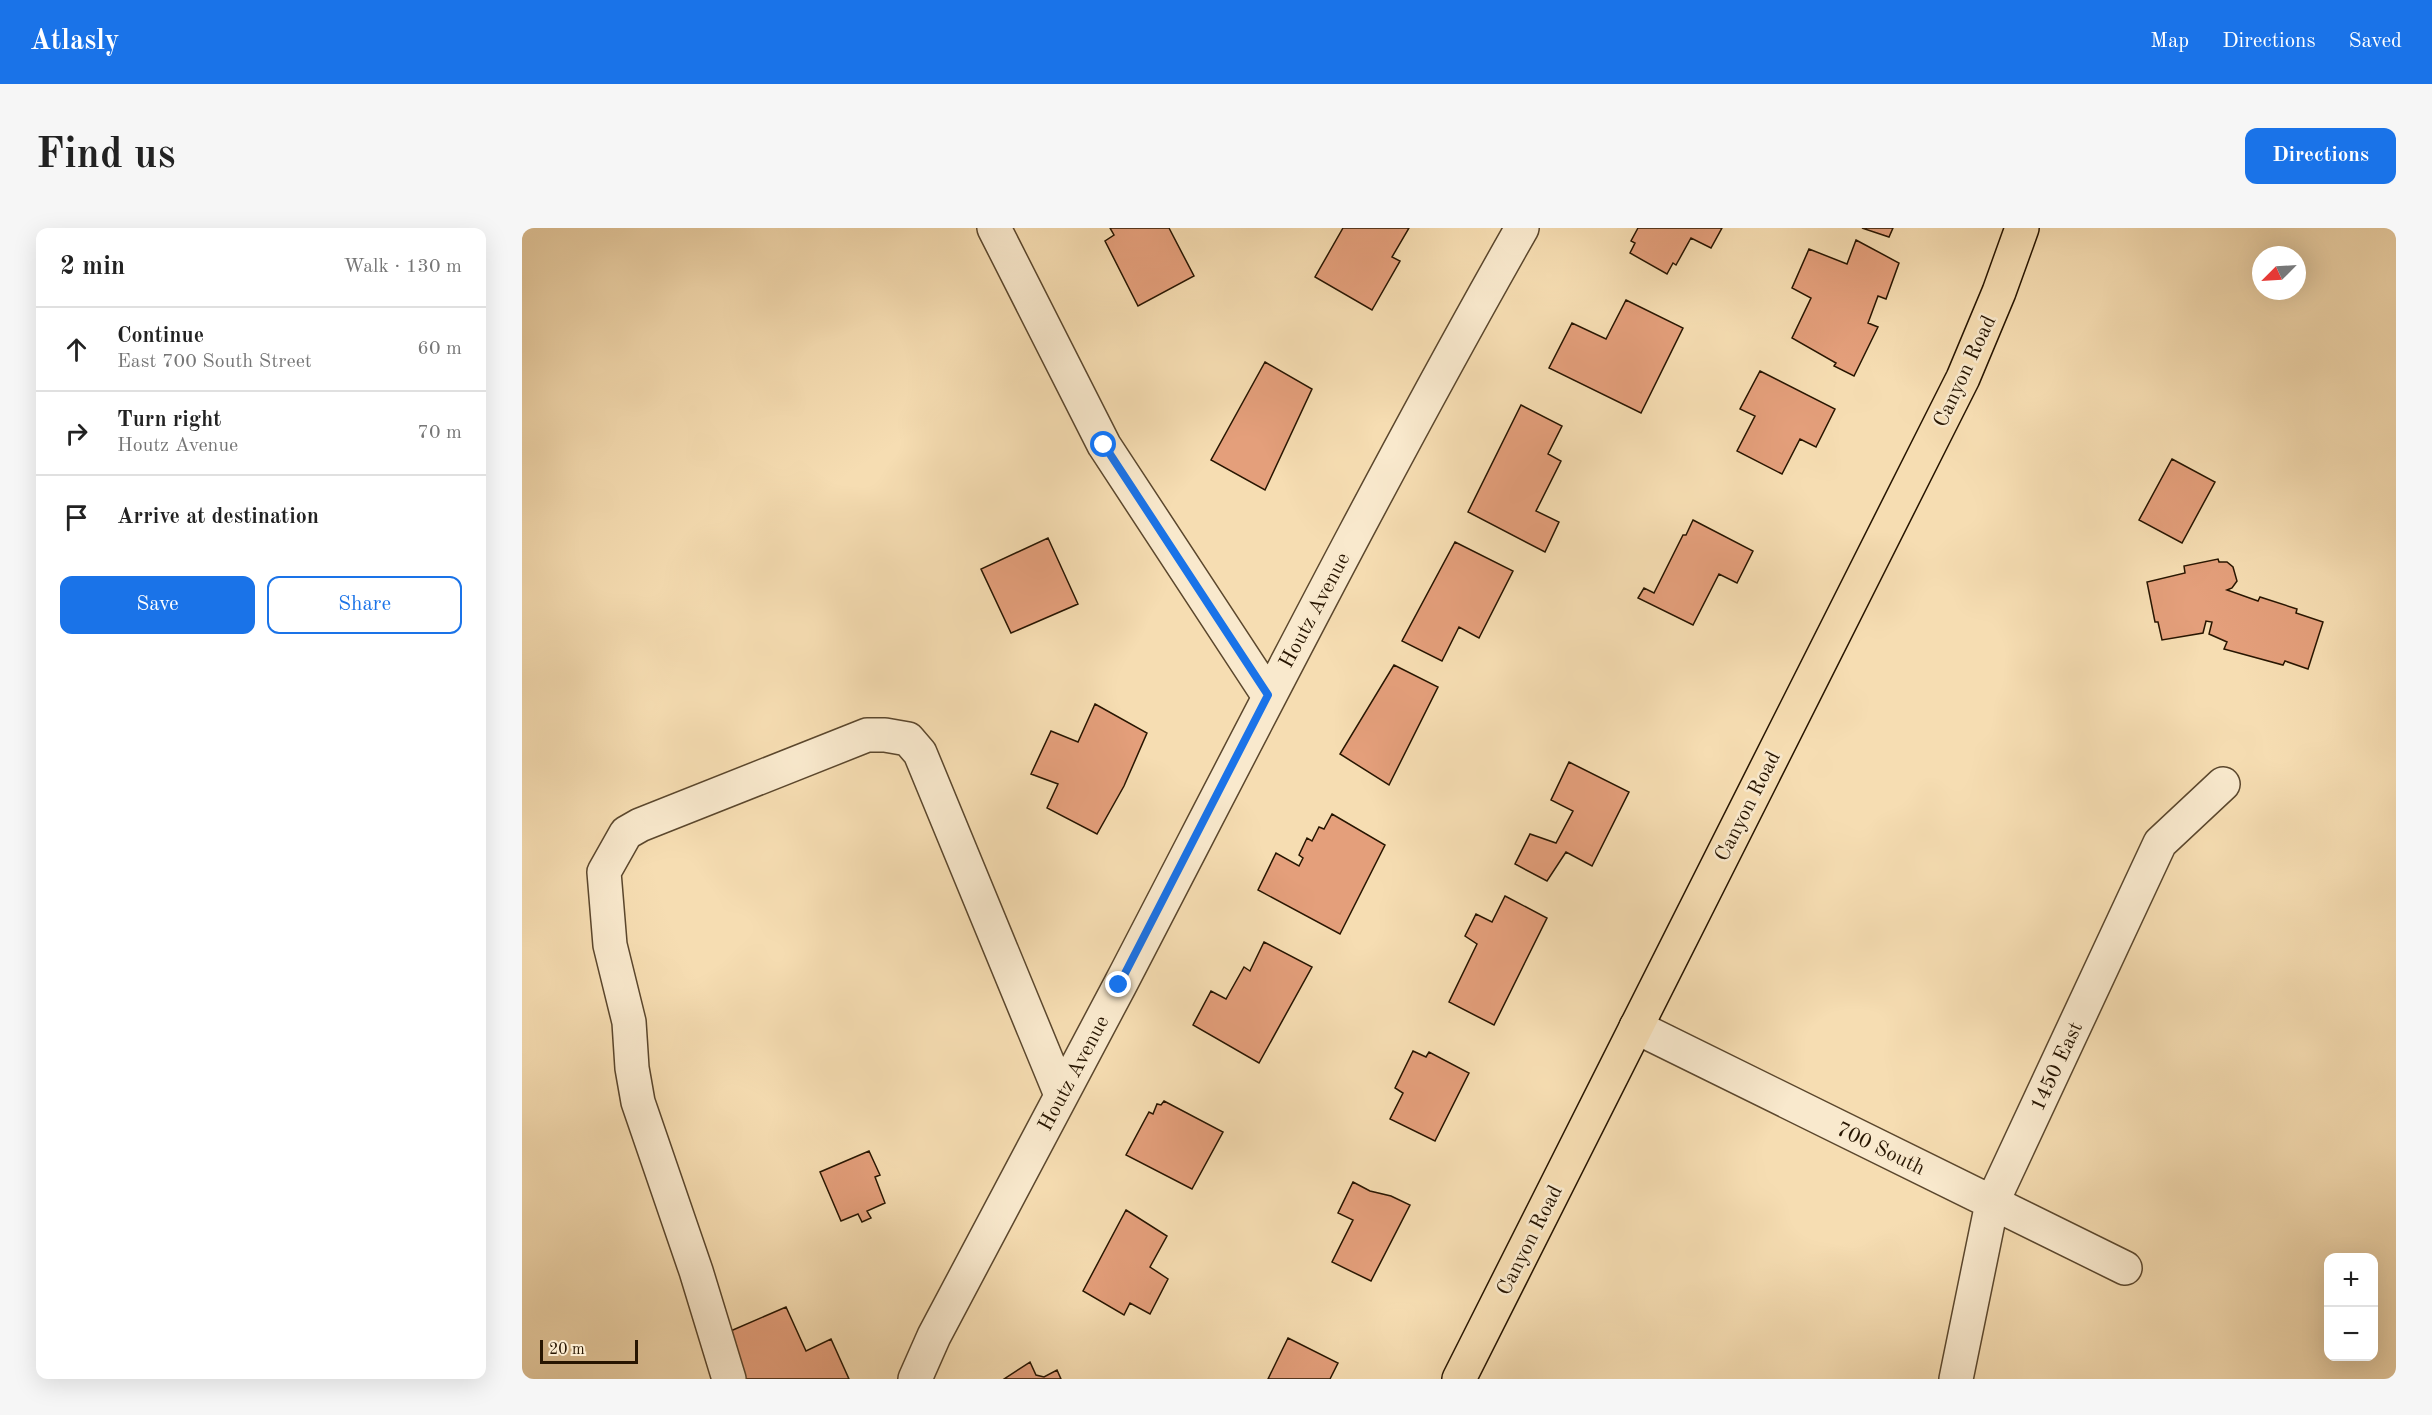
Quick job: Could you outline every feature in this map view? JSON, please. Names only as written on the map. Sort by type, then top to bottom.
[{"type":"main road","name":"Canyon Road","points":[[1459,1379],[1963,378],[2000,292],[2022,228]]},
{"type":"street","points":[[994,228],[1104,445],[1268,695]]},
{"type":"street","name":"Houtz Avenue","points":[[915,1379],[940,1325],[1268,695],[1522,228]]},
{"type":"street","points":[[729,1379],[696,1270],[638,1102],[629,1022],[610,945],[604,872],[626,833],[640,825],[867,735],[908,739],[920,753],[1061,1095]]},
{"type":"street","name":"1450 East","points":[[1956,1379],[1992,1203],[2160,843],[2223,784]]},
{"type":"street","name":"700 South","points":[[1636,1027],[2125,1268]]},
{"type":"building","points":[[1110,228],[1169,228],[1194,276],[1138,306],[1105,241],[1114,235]]},
{"type":"building","points":[[1343,228],[1409,228],[1392,257],[1400,261],[1372,310],[1315,277]]},
{"type":"building","points":[[1638,228],[1722,228],[1711,248],[1691,238],[1676,265],[1673,263],[1667,274],[1630,253],[1635,243],[1631,241]]},
{"type":"building","points":[[1862,228],[1893,228],[1889,237]]},
{"type":"building","points":[[1856,240],[1899,263],[1886,299],[1878,296],[1868,323],[1878,327],[1854,376],[1834,366],[1836,363],[1792,338],[1811,298],[1792,288],[1809,249],[1847,264]]},
{"type":"building","points":[[1626,300],[1683,328],[1641,413],[1549,368],[1572,323],[1606,339]]},
{"type":"building","points":[[1265,362],[1312,389],[1265,490],[1211,460]]},
{"type":"building","points":[[1760,371],[1835,409],[1816,447],[1800,439],[1782,474],[1737,451],[1755,416],[1740,409]]},
{"type":"building","points":[[1521,405],[1562,426],[1548,454],[1561,461],[1536,511],[1559,522],[1545,552],[1468,512]]},
{"type":"building","points":[[2172,459],[2215,482],[2182,543],[2139,520]]},
{"type":"building","points":[[1693,520],[1753,551],[1737,583],[1719,574],[1693,625],[1638,598],[1644,588],[1654,593]]},
{"type":"building","points":[[1048,538],[1078,604],[1011,633],[981,569]]},
{"type":"building","points":[[1455,542],[1513,571],[1479,638],[1459,627],[1442,661],[1402,641]]},
{"type":"building","points":[[2218,559],[2219,562],[2227,562],[2233,567],[2237,581],[2232,588],[2227,590],[2258,601],[2260,597],[2297,609],[2296,613],[2323,622],[2308,669],[2285,661],[2283,665],[2224,649],[2227,642],[2209,634],[2212,622],[2206,621],[2203,633],[2162,640],[2158,622],[2155,622],[2147,582],[2185,573],[2184,566]]},
{"type":"building","points":[[1394,665],[1438,687],[1389,785],[1340,754]]},
{"type":"building","points":[[1095,704],[1147,733],[1124,786],[1097,834],[1047,808],[1058,784],[1031,774],[1051,731],[1078,742]]},
{"type":"building","points":[[1569,762],[1629,792],[1592,866],[1566,852],[1547,881],[1515,864],[1530,834],[1556,843],[1573,811],[1551,800]]},
{"type":"building","points":[[1332,814],[1385,845],[1340,934],[1258,890],[1276,853],[1299,866],[1303,858],[1299,855],[1307,838],[1312,841],[1319,827],[1324,829]]},
{"type":"building","points":[[1505,896],[1547,918],[1494,1025],[1449,1002],[1477,944],[1465,936],[1476,914],[1492,922]]},
{"type":"building","points":[[1264,942],[1312,967],[1259,1063],[1193,1025],[1211,991],[1226,999],[1244,967],[1250,971]]},
{"type":"building","points":[[1413,1051],[1426,1057],[1429,1052],[1469,1073],[1435,1141],[1390,1119],[1403,1093],[1395,1088]]},
{"type":"building","points":[[1164,1101],[1223,1132],[1192,1189],[1126,1155],[1149,1112],[1153,1114],[1157,1104],[1161,1105]]},
{"type":"building","points":[[869,1151],[880,1175],[875,1177],[885,1203],[867,1211],[871,1218],[862,1222],[858,1214],[841,1221],[820,1172]]},
{"type":"building","points":[[1353,1182],[1370,1191],[1391,1196],[1410,1205],[1371,1281],[1332,1262],[1353,1220],[1338,1213]]},
{"type":"building","points":[[1126,1210],[1167,1236],[1150,1267],[1168,1279],[1150,1314],[1130,1303],[1124,1315],[1083,1291]]},
{"type":"building","points":[[786,1307],[806,1351],[831,1339],[849,1379],[744,1379],[726,1333]]},
{"type":"building","points":[[1288,1338],[1338,1363],[1330,1379],[1268,1379]]},
{"type":"building","points":[[1030,1362],[1036,1375],[1044,1377],[1057,1370],[1061,1379],[1004,1379]]},
{"type":"route","points":[[1104,445],[1268,695],[1119,985]]}]
